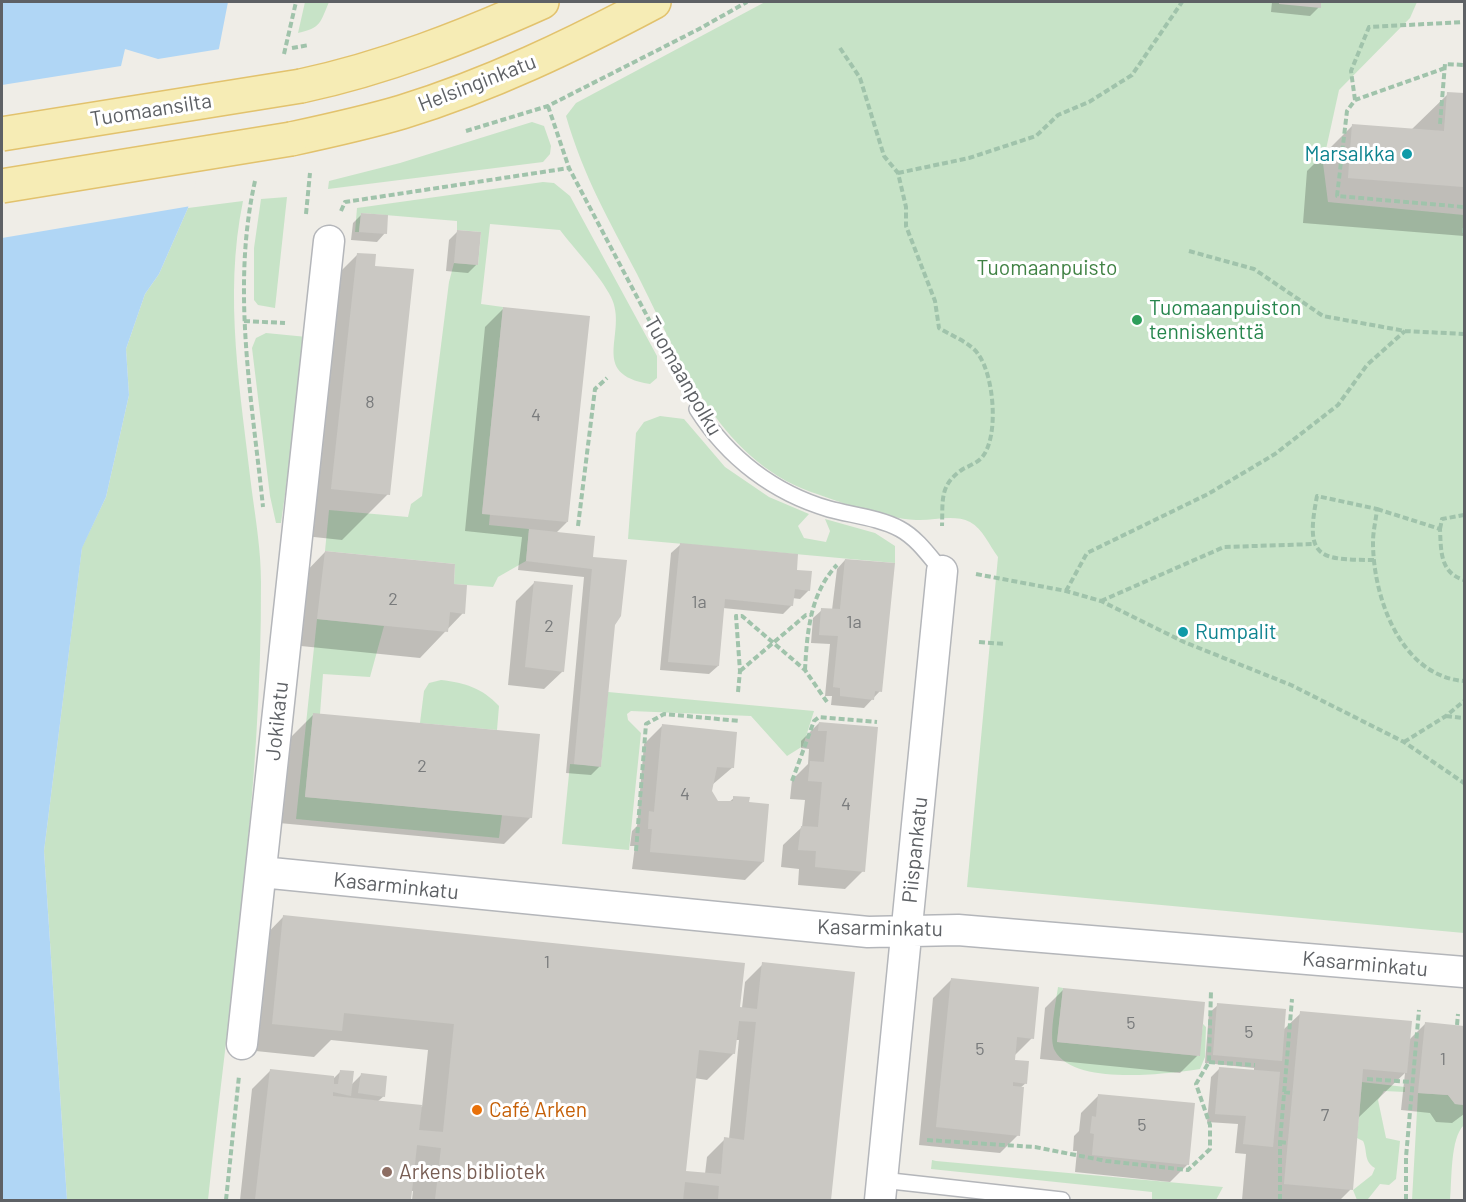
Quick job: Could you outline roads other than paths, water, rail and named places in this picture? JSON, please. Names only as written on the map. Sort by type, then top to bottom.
[{"type":"main road","name":"Tuomaansilta","points":[[2,134],[301,86],[352,75],[477,31],[542,2]]},
{"type":"main road","name":"Helsinginkatu","points":[[2,186],[291,140],[403,111],[473,87],[537,61],[654,2]]},
{"type":"street","name":"Jokikatu","points":[[242,1044],[328,241]]},
{"type":"street","name":"Piispankatu","points":[[881,1190],[942,571]]},
{"type":"street","name":"Kasarminkatu","points":[[261,872],[868,932],[958,930],[1464,972]]},
{"type":"lane","name":"Tuomaanpolku","points":[[697,409],[732,454],[762,479],[814,504],[899,529],[914,539],[942,571]]},
{"type":"lane","points":[[881,1190],[1062,1200]]},
{"type":"water","points":[[2,2],[228,2],[188,208],[159,274],[145,294],[126,349],[129,395],[106,497],[82,548],[44,851],[67,1200],[2,1200]]},
{"type":"place","name":"Marsalkka","points":[[1407,154]]},
{"type":"place","name":"Tuomaanpuiston tenniskenttä","points":[[1137,320]]},
{"type":"place","name":"Rumpalit","points":[[1183,632]]},
{"type":"place","name":"Café Arken","points":[[477,1110]]},
{"type":"place","name":"Arkens bibliotek","points":[[387,1172]]},
{"type":"park label","name":"Tuomaanpuisto","points":[[1047,268]]}]
